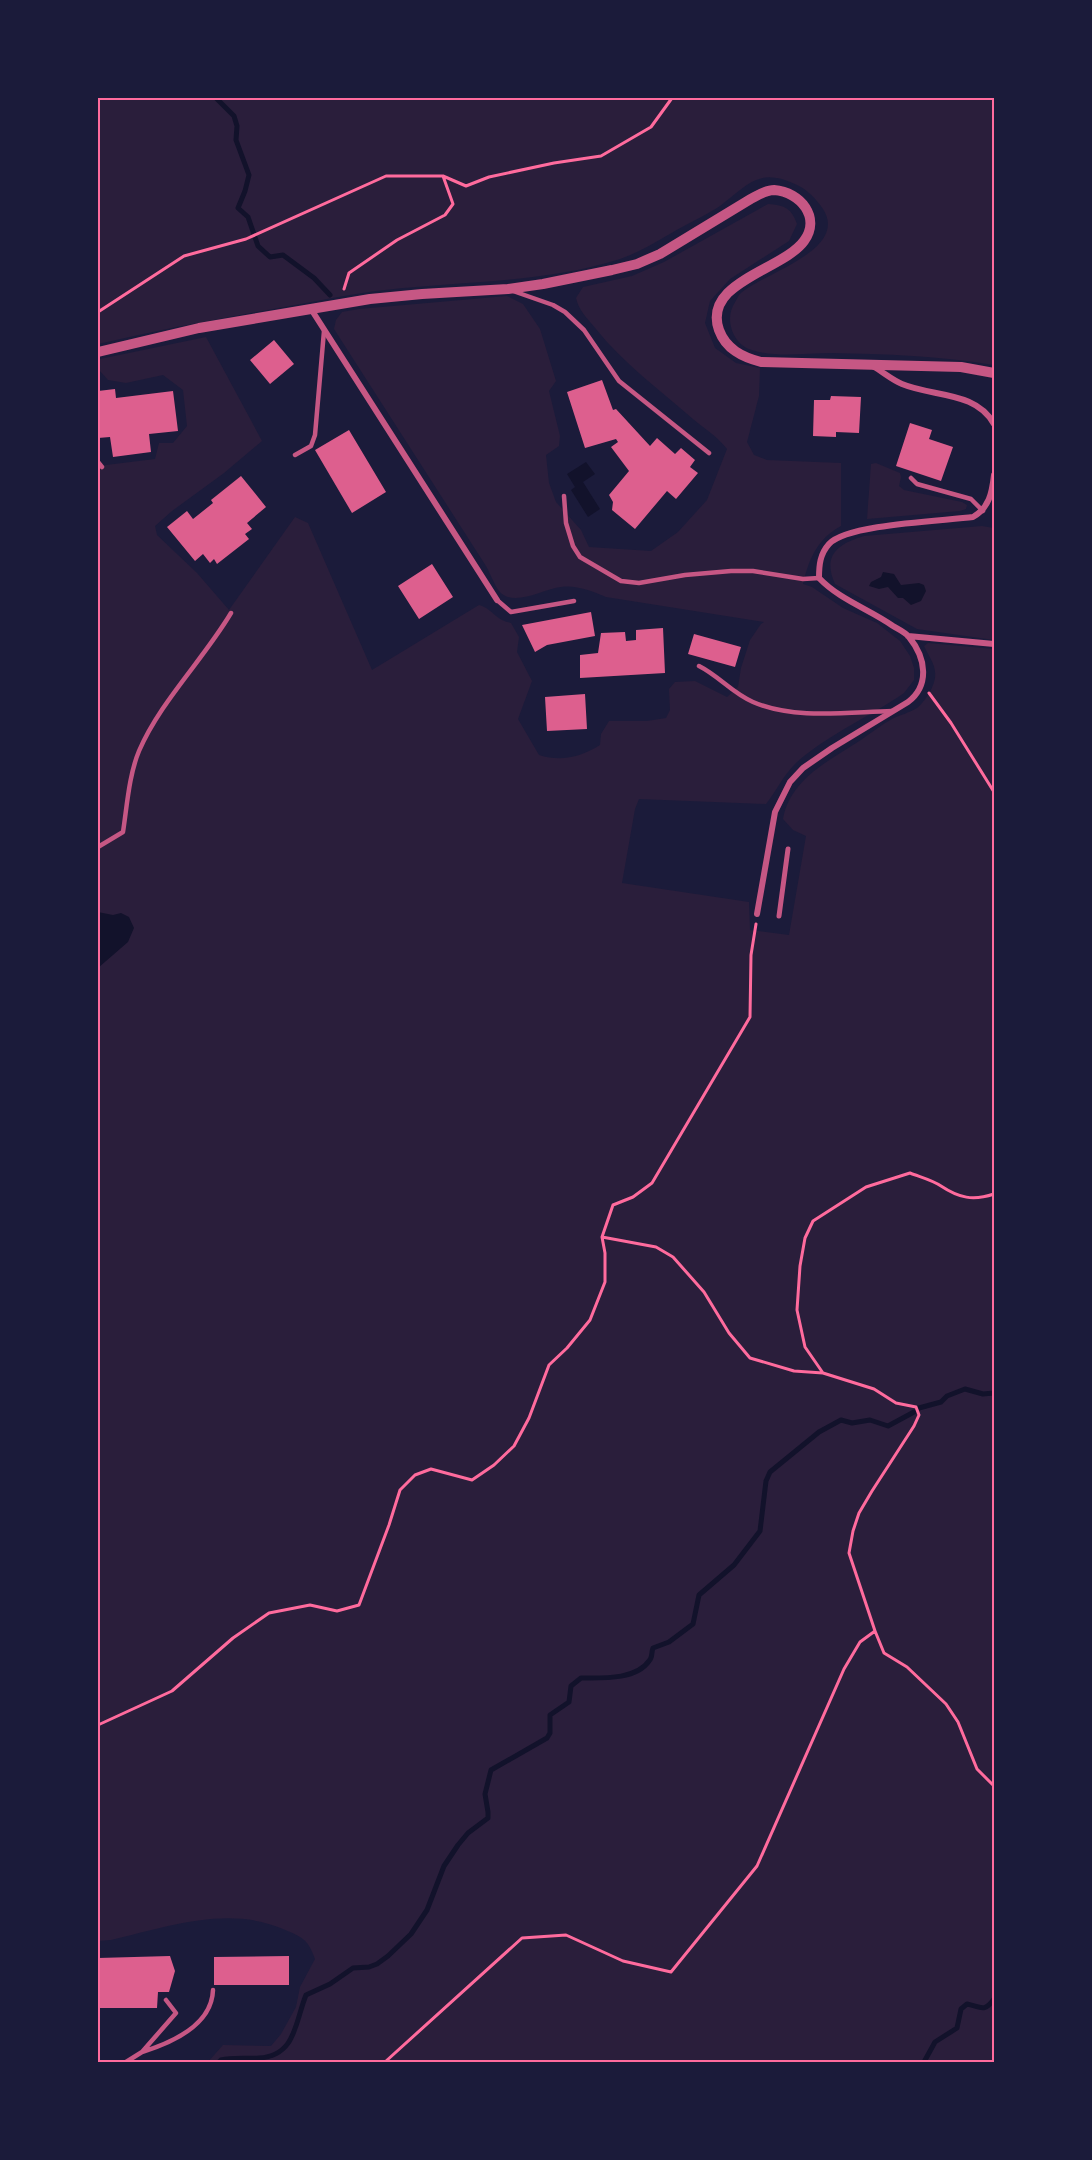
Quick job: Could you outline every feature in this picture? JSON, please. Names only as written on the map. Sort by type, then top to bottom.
[{"type":"street","points":[[98,352],[199,328],[311,309],[422,294],[508,289],[637,264],[660,254],[764,192],[774,190],[793,197],[804,205],[812,221],[810,230],[799,248],[731,289],[723,299],[717,311],[717,322],[721,334],[736,352],[761,362],[961,367],[994,373]]},
{"type":"street","points":[[311,309],[497,600]]},
{"type":"street","points":[[873,366],[900,384],[962,399],[983,409],[994,424]]},
{"type":"street","points":[[994,476],[993,487],[983,511],[973,517],[864,529],[842,535],[830,543],[819,565],[819,578],[831,591],[878,616],[908,636],[994,644]]},
{"type":"street","points":[[757,914],[775,812],[780,798],[790,783],[803,768],[917,695],[922,684],[924,669],[908,636]]},
{"type":"street","points":[[779,916],[788,849]]},
{"type":"lane","points":[[508,289],[553,305],[565,312],[584,330],[619,381],[709,453]]},
{"type":"lane","points":[[295,455],[311,446],[315,435],[324,331]]},
{"type":"lane","points":[[911,478],[917,484],[971,499],[983,511]]},
{"type":"lane","points":[[564,496],[566,523],[573,546],[580,557],[605,574],[621,581],[639,583],[731,571],[753,571],[803,579],[819,578]]},
{"type":"lane","points":[[497,600],[511,612],[574,601]]},
{"type":"lane","points":[[98,847],[123,832],[138,753],[151,727],[215,639],[231,613]]},
{"type":"lane","points":[[699,666],[713,673],[734,693],[773,709],[805,714],[892,711]]},
{"type":"lane","points":[[126,2062],[194,2026],[207,2013],[213,2002],[213,1990]]},
{"type":"lane","points":[[142,2052],[176,2013],[166,2000]]},
{"type":"path","points":[[98,312],[184,256],[246,239],[386,176],[443,176],[466,186],[500,174],[601,156],[651,127],[672,98]]},
{"type":"path","points":[[339,305],[349,273],[397,240],[444,215],[453,204],[443,176]]},
{"type":"path","points":[[922,684],[951,723],[994,792]]},
{"type":"path","points":[[98,1725],[172,1691],[233,1638],[269,1613],[310,1605],[337,1611],[358,1605],[400,1490],[416,1475],[431,1469],[472,1480],[494,1465],[514,1446],[529,1418],[549,1365],[567,1348],[590,1320],[605,1282],[605,1252],[602,1237],[613,1205],[633,1197],[652,1183],[750,1017],[751,955],[757,914]]},
{"type":"path","points":[[823,1373],[805,1347],[797,1311],[800,1266],[805,1238],[813,1221],[866,1186],[910,1173],[958,1197],[984,1198],[994,1194]]},
{"type":"path","points":[[602,1237],[656,1247],[673,1257],[704,1292],[729,1333],[750,1358],[794,1371],[823,1373],[873,1389],[896,1403],[916,1407],[919,1414],[914,1426],[859,1514],[853,1530],[849,1553],[884,1653],[907,1667],[946,1704],[958,1722],[977,1769],[994,1786]]},
{"type":"path","points":[[385,2062],[522,1938],[566,1935],[623,1961],[671,1972],[757,1866],[844,1669],[860,1642],[875,1631]]},
{"type":"shaded area","points":[[98,98],[994,98],[994,365],[954,359],[892,355],[771,354],[752,350],[740,343],[733,332],[730,319],[739,295],[814,249],[824,237],[828,224],[823,209],[808,192],[792,183],[772,177],[761,178],[751,183],[717,208],[639,251],[592,267],[533,277],[362,293],[196,323],[98,344]]},
{"type":"shaded area","points":[[768,204],[779,205],[793,215],[797,224],[789,241],[730,279],[710,301],[705,323],[715,348],[736,363],[760,368],[759,396],[747,442],[754,455],[767,460],[841,463],[841,526],[820,543],[808,566],[803,584],[812,587],[843,608],[877,623],[900,641],[910,656],[914,668],[914,680],[904,693],[822,743],[797,762],[766,804],[639,799],[635,809],[622,883],[749,902],[750,930],[789,935],[806,836],[793,830],[783,819],[794,793],[813,772],[825,763],[888,721],[920,705],[930,692],[935,676],[934,666],[924,646],[928,643],[994,649],[994,2062],[208,2062],[223,2045],[271,2046],[281,2034],[296,2007],[300,1987],[315,1959],[310,1947],[300,1937],[262,1922],[241,1919],[176,1924],[98,1941],[98,466],[155,459],[159,443],[173,443],[187,426],[183,390],[163,375],[126,383],[108,380],[100,371],[100,359],[206,337],[262,441],[155,526],[157,535],[197,573],[229,610],[295,517],[308,523],[372,670],[479,605],[484,607],[511,623],[519,637],[517,652],[532,681],[518,719],[539,755],[555,758],[571,757],[586,753],[600,745],[601,734],[609,721],[647,721],[666,718],[670,710],[669,689],[675,682],[695,681],[727,697],[738,687],[750,640],[764,622],[606,597],[573,587],[554,588],[520,598],[505,596],[497,588],[486,566],[334,329],[336,320],[342,312],[359,309],[507,296],[523,304],[540,329],[556,381],[549,391],[560,436],[559,446],[546,455],[549,483],[556,502],[581,530],[589,547],[651,551],[678,532],[707,500],[727,449],[618,353],[584,315],[576,298],[583,287],[632,276],[664,262]]},
{"type":"shaded area","points":[[586,462],[595,474],[583,482],[600,509],[588,517],[571,490],[575,487],[567,474]]},
{"type":"shaded area","points":[[876,463],[900,473],[899,486],[904,490],[962,502],[967,505],[966,509],[867,519],[871,464]]},
{"type":"shaded area","points":[[982,526],[994,528],[994,640],[917,629],[835,584],[831,574],[830,565],[835,552],[847,543],[864,536]]},
{"type":"shaded area","points":[[883,572],[894,574],[901,585],[919,583],[924,585],[926,591],[921,601],[911,605],[903,598],[898,598],[888,587],[879,589],[869,586],[871,582],[881,577]]},
{"type":"shaded area","points":[[98,912],[113,915],[121,913],[129,917],[134,928],[128,942],[98,968]]},
{"type":"building","points":[[274,340],[294,364],[270,384],[250,360]]},
{"type":"building","points":[[602,380],[613,410],[616,409],[650,446],[657,438],[675,454],[681,448],[695,460],[690,467],[698,473],[676,499],[667,491],[635,529],[612,510],[613,502],[609,495],[629,471],[611,447],[618,442],[616,439],[585,448],[567,392]]},
{"type":"building","points":[[115,389],[116,398],[173,391],[178,431],[149,434],[151,452],[113,457],[110,437],[98,438],[98,391]]},
{"type":"building","points":[[831,396],[861,397],[859,433],[836,432],[836,437],[813,436],[814,400],[830,400]]},
{"type":"building","points":[[910,423],[932,430],[929,439],[953,447],[941,481],[896,466]]},
{"type":"building","points":[[349,430],[386,492],[352,513],[315,450]]},
{"type":"building","points":[[241,476],[266,507],[247,523],[252,529],[245,534],[249,539],[217,564],[214,559],[210,563],[203,554],[195,561],[167,527],[187,511],[193,519],[213,503],[211,500]]},
{"type":"building","points":[[432,564],[453,597],[419,619],[398,586]]},
{"type":"building","points":[[591,612],[595,636],[547,645],[535,652],[522,625]]},
{"type":"building","points":[[663,628],[665,673],[580,678],[580,655],[598,653],[601,633],[625,632],[626,641],[636,640],[636,630]]},
{"type":"building","points":[[694,634],[741,647],[735,667],[688,654]]},
{"type":"building","points":[[585,694],[587,729],[547,731],[545,697]]},
{"type":"building","points":[[170,1956],[175,1971],[169,1992],[158,1992],[157,2008],[98,2008],[98,1958]]},
{"type":"building","points":[[289,1956],[289,1985],[214,1985],[214,1957]]},
{"type":"waterway","points":[[216,98],[234,116],[237,126],[236,140],[249,175],[238,208],[248,217],[258,246],[270,257],[283,255],[314,278],[330,295]]},
{"type":"waterway","points":[[919,1408],[941,1402],[947,1396],[965,1389],[983,1394],[994,1393]]},
{"type":"waterway","points":[[219,2062],[271,2056],[280,2051],[292,2036],[306,1995],[330,1984],[353,1968],[377,1964],[411,1934],[427,1910],[444,1866],[468,1833],[488,1818],[485,1794],[491,1770],[547,1738],[550,1733],[550,1715],[569,1702],[571,1686],[581,1678],[618,1677],[636,1672],[650,1659],[653,1648],[669,1642],[693,1624],[699,1595],[734,1565],[760,1531],[766,1481],[770,1472],[819,1432],[841,1420],[852,1423],[870,1420],[888,1426],[914,1412]]},
{"type":"waterway","points":[[924,2062],[935,2042],[957,2028],[961,2009],[967,2004],[985,2008],[994,1999]]}]
